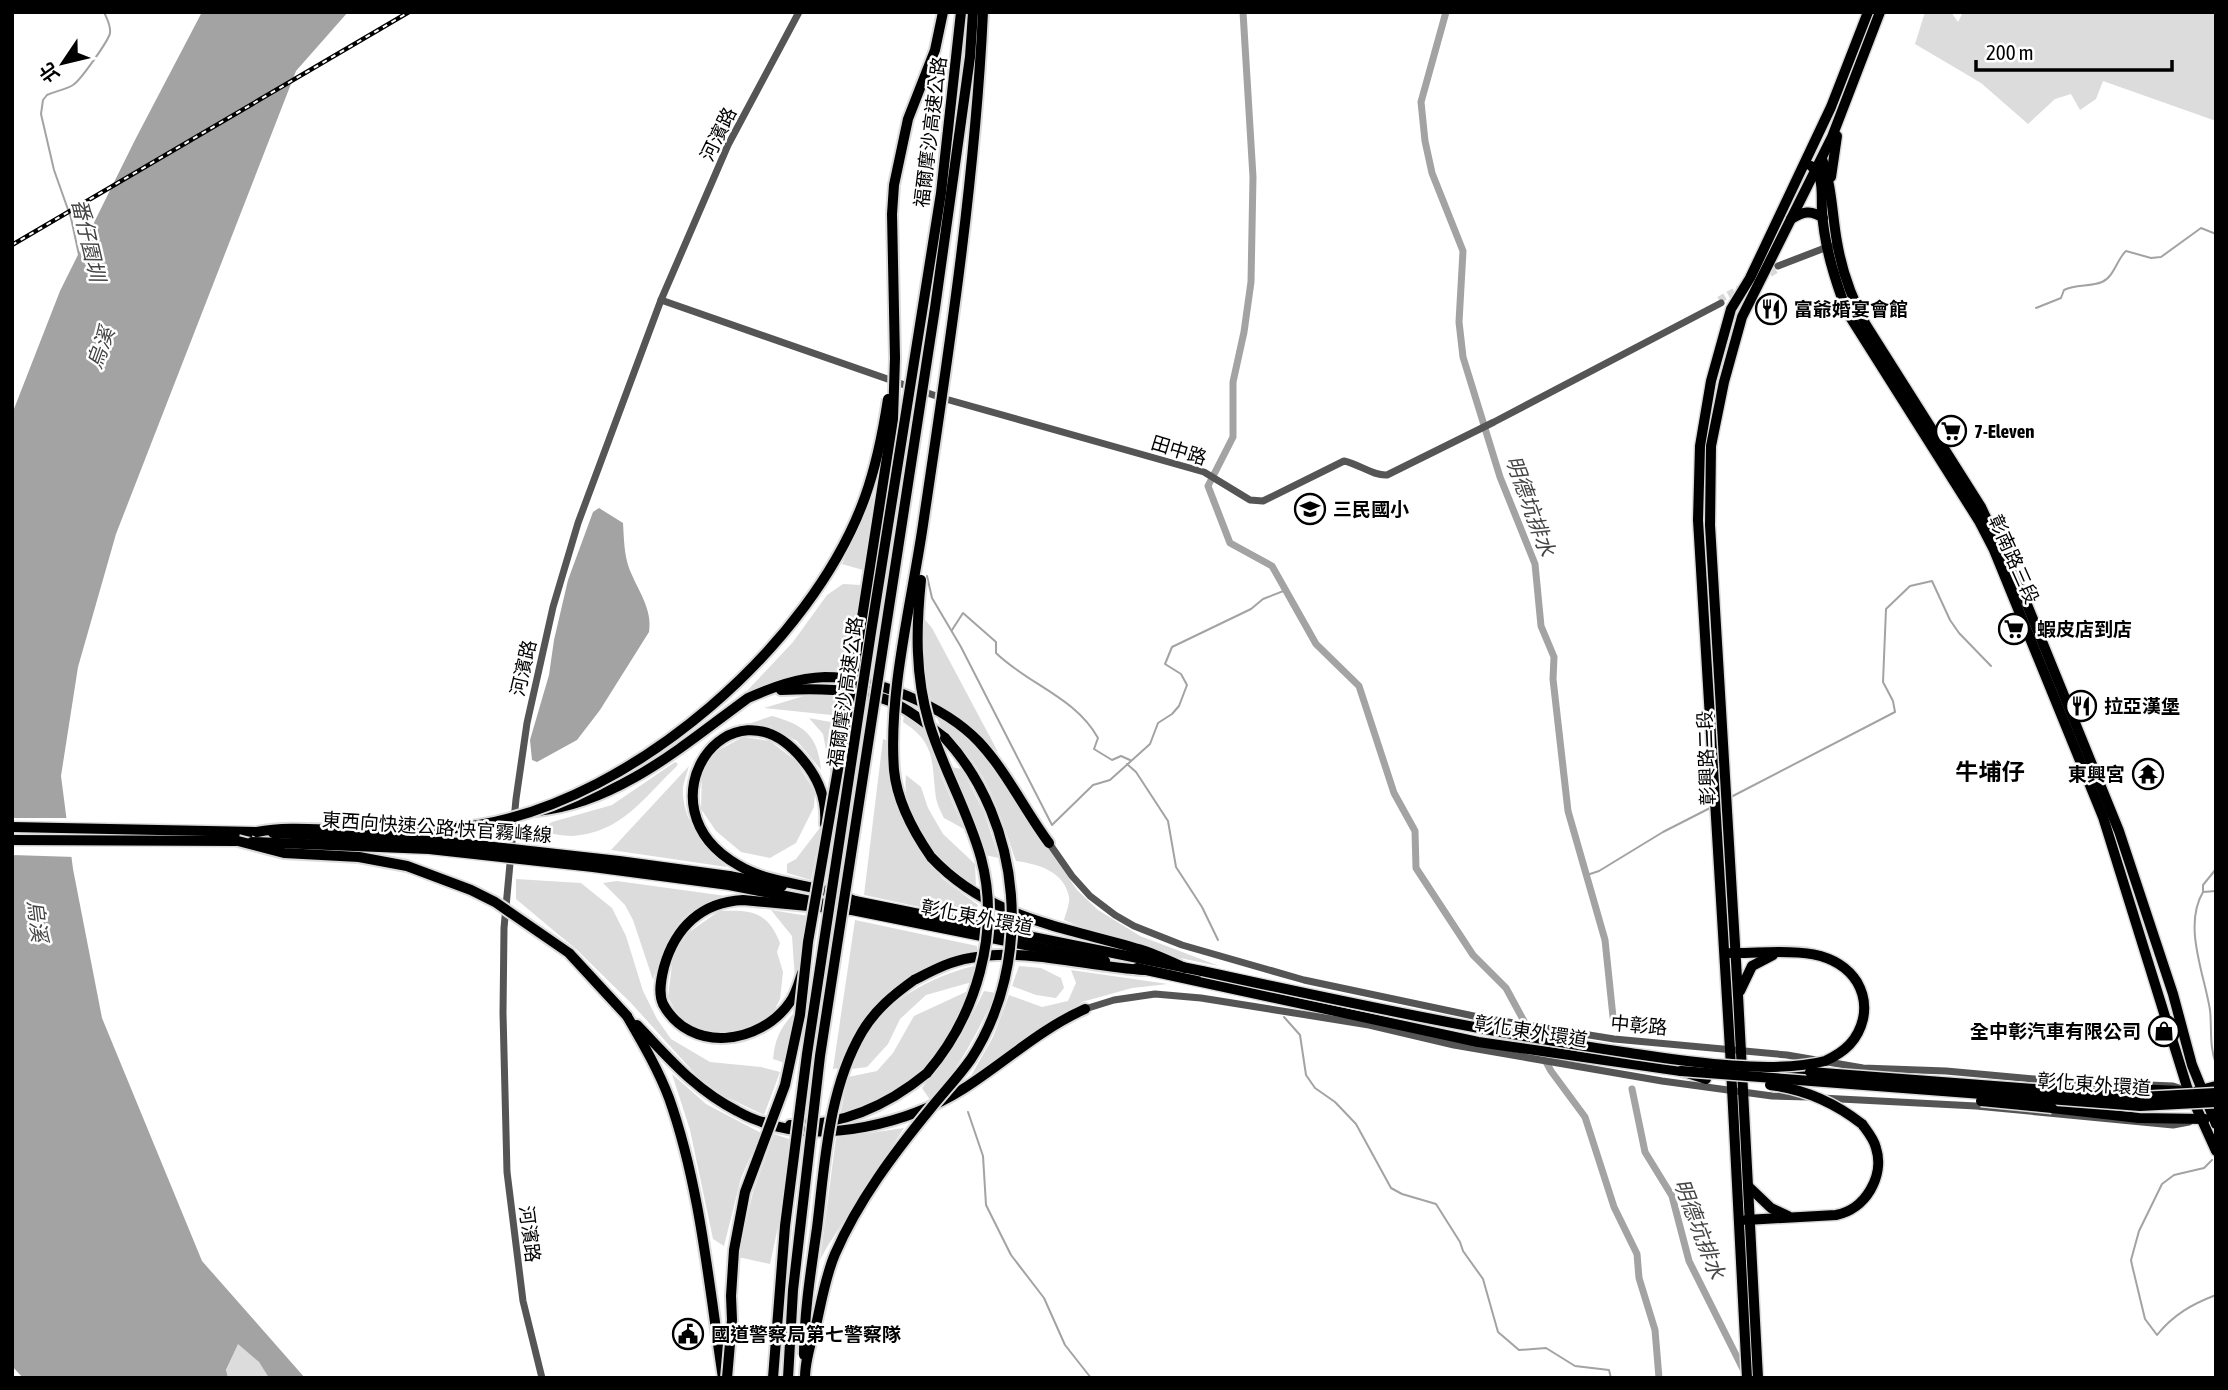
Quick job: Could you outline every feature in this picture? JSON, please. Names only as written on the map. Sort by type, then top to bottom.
[{"type":"highway","points":[[853,905],[743,900],[728,900],[711,907],[683,926],[673,940],[662,974],[662,1002],[685,1029],[712,1040],[732,1038],[749,1033],[780,1013],[790,1002],[803,970],[808,942],[823,855],[893,419],[894,185],[908,119],[935,50],[943,12]]},
{"type":"highway","name":"福爾摩沙高速公路","points":[[774,1378],[784,1240],[807,1054],[941,193],[961,12]]},
{"type":"highway","name":"福爾摩沙高速公路","points":[[788,1378],[793,1290],[820,1056],[935,308],[970,57],[973,12]]},
{"type":"highway","points":[[983,12],[973,155],[897,699],[894,770],[907,817],[931,857],[944,871],[974,894],[1003,908],[1080,935],[1146,951],[1185,968]]},
{"type":"highway","points":[[526,813],[576,795],[601,782],[678,733],[718,700],[789,625],[822,581],[864,499],[884,422],[895,358]]},
{"type":"highway","points":[[762,1122],[801,1125],[856,1115],[886,1102],[927,1073],[954,1037],[968,1009],[982,963],[987,912],[986,883],[981,858],[930,724],[923,696],[916,623],[921,578],[920,545]]},
{"type":"highway","points":[[257,832],[282,828],[456,828],[573,805],[606,793],[661,761],[748,698],[802,680],[842,678],[894,691],[937,711],[978,741],[1049,843]]},
{"type":"highway","points":[[764,691],[808,689],[871,696],[891,702],[909,712],[945,738],[957,751],[984,794],[1009,868],[1012,895],[1003,986],[995,1010],[972,1058],[888,1163],[855,1214],[827,1278],[805,1375]]},
{"type":"highway","points":[[823,855],[824,798],[809,767],[799,755],[777,738],[746,731],[733,734],[711,747],[695,773],[695,810],[700,826],[719,852],[752,873],[832,892],[853,905]]},
{"type":"highway","points":[[238,841],[284,853],[359,857],[407,866],[495,902],[569,953],[682,1074],[708,1094],[762,1122],[809,1133],[884,1122],[920,1110],[960,1091],[1053,1025],[1085,1009]]},
{"type":"highway","points":[[725,1378],[732,1320],[734,1250],[745,1192],[788,1075],[800,1015],[808,942]]},
{"type":"highway","points":[[805,1375],[804,1331],[809,1285],[823,1175],[838,1091],[853,1049],[877,1011],[914,980],[942,966],[968,958],[996,955],[1033,956],[1144,970]]},
{"type":"highway","points":[[626,1016],[666,1091],[679,1130],[725,1378]]},
{"type":"main road","points":[[1805,162],[1831,107],[1868,12]]},
{"type":"main road","points":[[1805,162],[1822,159],[1880,12]]},
{"type":"main road","points":[[1829,188],[1842,110]]},
{"type":"main road","name":"彰興路二段","points":[[1735,1050],[1738,995],[1710,525],[1711,446],[1736,335],[1747,306],[1822,159]]},
{"type":"main road","name":"彰南路三段","points":[[1822,159],[1829,188],[1837,285],[1847,312],[1973,510],[1994,550],[2103,817],[2188,1091],[2216,1151]]},
{"type":"main road","points":[[1805,162],[1816,170]]},
{"type":"main road","name":"彰興路二段","points":[[1747,1378],[1738,1220],[1735,1050],[1723,953],[1698,520],[1700,446],[1711,381],[1731,309],[1750,278],[1805,162]]},
{"type":"main road","name":"彰南路三段","points":[[1816,170],[1821,177],[1823,218],[1850,296],[1866,326],[1981,507],[2026,603],[2119,831],[2202,1090],[2215,1121]]},
{"type":"main road","points":[[1791,219],[1802,212],[1816,212],[1823,218]]},
{"type":"main road","name":"東西向快速公路 快官霧峰線","points":[[12,827],[257,832],[449,842],[619,861],[853,905]]},
{"type":"main road","name":"東西向快速公路 快官霧峰線","points":[[12,840],[238,841],[429,849],[729,881]]},
{"type":"main road","name":"彰化東外環道","points":[[853,905],[1202,971],[1408,1016],[1565,1044],[1662,1058],[2140,1106],[2216,1102]]},
{"type":"main road","name":"彰化東外環道","points":[[853,905],[1478,1042],[1681,1071],[2140,1097],[2216,1093]]},
{"type":"main road","points":[[1723,953],[1821,955],[1848,970],[1863,995],[1865,1010],[1862,1025],[1851,1046],[1832,1058],[1815,1063],[1751,1066]]},
{"type":"main road","points":[[1738,995],[1752,967],[1779,953]]},
{"type":"main road","points":[[1681,1071],[1706,1079],[1788,1087],[1826,1100],[1862,1124],[1876,1148],[1877,1176],[1866,1197],[1846,1213],[1738,1220]]},
{"type":"main road","points":[[1925,1086],[1970,1079],[2140,1091],[2188,1091],[2216,1086]]},
{"type":"main road","points":[[1925,1086],[1965,1099],[2139,1118],[2215,1121]]},
{"type":"main road","name":"彰興路二段","points":[[1737,1090],[1749,1186],[1758,1378]]},
{"type":"main road","points":[[1749,1186],[1771,1208],[1792,1217]]},
{"type":"street","name":"河濱路","points":[[542,1378],[523,1301],[507,1172],[503,1013],[504,928],[516,799],[527,723],[553,607],[578,523],[661,300],[728,145],[799,12]]},
{"type":"street","points":[[1779,267],[1832,245]]},
{"type":"street","name":"田中路","points":[[661,300],[942,398],[1195,470],[1250,500],[1263,501],[1345,461],[1358,464],[1378,476],[1387,475],[1697,316],[1720,301]]},
{"type":"street","name":"中彰路","points":[[1049,843],[1090,896],[1115,915],[1155,936],[1304,980],[1509,1023],[1614,1039],[1787,1055],[1863,1068],[1946,1071],[2081,1083],[2173,1086],[2188,1091]]},
{"type":"street","points":[[1085,1009],[1136,996],[1175,995],[1369,1025],[1454,1045],[1662,1081],[1772,1096],[1976,1106],[2173,1125],[2200,1119]]},
{"type":"street","points":[[1940,1105],[1946,1071]]},
{"type":"street","points":[[1976,1075],[1976,1106]]},
{"type":"shaded area","points":[[1925,12],[1951,12],[1958,22],[1963,12],[2216,12],[2216,121],[2103,81],[2096,99],[2080,110],[2071,94],[2055,99],[2028,124],[1981,83],[1915,44]]},
{"type":"shaded area","points":[[874,494],[863,570],[842,564]]},
{"type":"shaded area","points":[[843,584],[861,585],[845,675],[799,675],[745,693],[793,642],[827,595]]},
{"type":"shaded area","points":[[922,616],[932,628],[998,752],[932,702],[926,687],[920,650]]},
{"type":"shaded area","points":[[814,693],[844,696],[841,716],[764,708]]},
{"type":"shaded area","points":[[937,714],[968,737],[994,769],[1077,890],[1098,910],[1140,936],[1219,966],[1140,948],[1064,920],[1069,899],[1062,881],[1049,870],[1016,861],[998,809],[980,772],[945,733]]},
{"type":"shaded area","points":[[904,715],[927,732],[942,778],[964,829],[944,818],[937,800],[927,746],[914,730],[903,722]]},
{"type":"shaded area","points":[[772,716],[793,723],[807,733],[817,748],[821,770],[797,741],[769,726],[745,725]]},
{"type":"shaded area","points":[[809,718],[841,724],[833,786],[823,734]]},
{"type":"shaded area","points":[[743,737],[770,741],[796,761],[815,792],[814,807],[796,843],[770,858],[741,852],[716,831],[701,809],[702,767],[719,750]]},
{"type":"shaded area","points":[[883,739],[888,741],[892,793],[915,845],[943,879],[978,905],[971,918],[864,895]]},
{"type":"shaded area","points":[[675,762],[678,764],[676,767],[642,802],[605,828],[572,836],[539,831],[552,822],[612,805]]},
{"type":"shaded area","points":[[689,766],[683,787],[683,799],[690,821],[702,842],[727,867],[611,850]]},
{"type":"shaded area","points":[[951,767],[962,769],[984,812],[999,858],[985,855]]},
{"type":"shaded area","points":[[906,775],[921,787],[928,808],[943,834],[975,864],[976,887],[947,867],[921,834],[910,812]]},
{"type":"shaded area","points":[[822,825],[811,880],[787,873],[787,864],[796,859]]},
{"type":"shaded area","points":[[516,879],[581,883],[612,908],[626,936],[643,991],[671,1039],[710,1062],[761,1067],[780,1072],[764,1115],[724,1096],[698,1077],[631,1003],[577,950],[516,899]]},
{"type":"shaded area","points":[[617,881],[726,896],[695,909],[676,926],[653,980],[633,920],[625,905],[603,883]]},
{"type":"shaded area","points":[[771,910],[808,916],[801,964],[795,980],[792,936]]},
{"type":"shaded area","points":[[719,911],[749,912],[770,924],[780,943],[777,952],[783,972],[780,999],[773,1013],[752,1028],[715,1035],[687,1023],[676,1012],[668,997],[673,956],[688,933]]},
{"type":"shaded area","points":[[855,920],[977,946],[977,950],[891,993],[841,1068],[833,1069]]},
{"type":"shaded area","points":[[978,965],[972,982],[926,995],[900,1019],[888,1044],[867,1067],[852,1069],[866,1037],[878,1020],[902,998],[931,981]]},
{"type":"shaded area","points":[[1019,966],[1041,968],[1061,978],[1064,988],[1056,998],[1036,995],[1012,986]]},
{"type":"shaded area","points":[[1071,970],[1168,984],[1132,988],[1082,1002],[967,1083],[993,1037],[1009,995],[1042,1007],[1068,1001],[1076,983]]},
{"type":"shaded area","points":[[970,990],[949,1037],[922,1070],[886,1094],[840,1115],[848,1077],[877,1071],[893,1053],[914,1016]]},
{"type":"shaded area","points":[[984,991],[996,993],[967,1049],[931,1101],[922,1088],[962,1035]]},
{"type":"shaded area","points":[[797,1010],[785,1063],[773,1059],[780,1032]]},
{"type":"shaded area","points":[[672,1074],[706,1104],[761,1133],[741,1178],[724,1246],[713,1239],[690,1130]]},
{"type":"shaded area","points":[[904,1128],[827,1247],[820,1260],[836,1138]]},
{"type":"shaded area","points":[[774,1134],[789,1139],[783,1203],[770,1264],[738,1257],[753,1192]]},
{"type":"shaded area","points":[[238,1343],[259,1362],[269,1378],[228,1378],[226,1371]]},
{"type":"water","name":"烏溪","points":[[202,12],[348,12],[296,71],[116,534],[78,667],[61,776],[73,869],[102,1018],[202,1261],[305,1378],[269,1378],[259,1362],[238,1344],[226,1370],[228,1378],[23,1378],[12,1366],[12,414],[60,291]]},
{"type":"water","points":[[599,508],[623,523],[627,562],[647,607],[649,632],[600,710],[577,740],[537,762],[532,760],[530,740],[549,675],[568,580],[593,512]]},
{"type":"pier","points":[[12,818],[70,818],[75,857],[12,855]]},
{"type":"waterway","name":"番仔園圳","points":[[79,255],[41,114],[43,100],[47,95],[77,82],[105,44],[110,30],[104,12]]},
{"type":"waterway","points":[[1243,12],[1253,177],[1251,282],[1233,382],[1233,437],[1208,486],[1230,543],[1272,566],[1316,644],[1359,686],[1394,793],[1415,831],[1416,868],[1473,955],[1506,988],[1551,1071],[1585,1117],[1614,1207],[1637,1254],[1639,1278],[1655,1330],[1659,1378]]},
{"type":"waterway","name":"明德坑排水","points":[[1446,12],[1421,102],[1425,141],[1432,173],[1463,251],[1459,322],[1463,357],[1500,477],[1535,564],[1541,626],[1554,657],[1553,679],[1568,811],[1605,940],[1613,1017]]},
{"type":"waterway","points":[[2036,308],[2061,298],[2064,290],[2106,280],[2126,251],[2151,258],[2161,257],[2201,228],[2216,234]]},
{"type":"waterway","points":[[927,576],[932,598],[961,647],[1052,825],[1093,785],[1110,780],[1150,744],[1158,723],[1179,706],[1187,685],[1181,674],[1165,664],[1172,647],[1251,609],[1263,599],[1286,590]]},
{"type":"waterway","points":[[1729,798],[1895,712],[1893,701],[1883,682],[1886,609],[1910,586],[1932,581],[1959,633],[1991,666]]},
{"type":"waterway","points":[[952,630],[963,613],[996,642],[996,653],[1077,712],[1098,738],[1094,749],[1112,760],[1121,756],[1130,760]]},
{"type":"waterway","points":[[1127,764],[1136,772],[1168,821],[1176,867],[1202,907],[1218,940]]},
{"type":"waterway","points":[[1587,875],[1599,871],[1663,832],[1712,807]]},
{"type":"waterway","points":[[2203,891],[2203,885],[2216,869]]},
{"type":"waterway","points":[[2216,891],[2203,892],[2197,905],[2195,920],[2197,950],[2210,1010],[2216,1064]]},
{"type":"waterway","points":[[1284,1017],[1300,1035],[1306,1075],[1315,1088],[1335,1102],[1356,1124],[1391,1188],[1436,1204],[1483,1279],[1498,1332],[1519,1350],[1546,1348],[1575,1366],[1609,1370],[1611,1378]]},
{"type":"waterway","name":"明德坑排水","points":[[1632,1089],[1645,1152],[1672,1196],[1689,1261],[1746,1375]]},
{"type":"waterway","points":[[968,1112],[983,1156],[986,1205],[1011,1255],[1044,1298],[1065,1345],[1091,1378]]},
{"type":"waterway","points":[[2212,1160],[2204,1168],[2174,1175],[2162,1184],[2139,1231],[2131,1260],[2145,1319],[2157,1335],[2184,1311],[2216,1295]]},
{"type":"tunnel","points":[[1761,279],[1779,268]]},
{"type":"tunnel","points":[[1719,300],[1744,286]]},
{"type":"railway","points":[[12,245],[409,12]]},
{"type":"place","name":"富爺婚宴會館","points":[[1771,309]]},
{"type":"place","name":"7-Eleven","points":[[1951,431]]},
{"type":"place","name":"三民國小","points":[[1310,509]]},
{"type":"place","name":"蝦皮店到店","points":[[2014,629]]},
{"type":"place","name":"拉亞漢堡","points":[[2081,706]]},
{"type":"place","name":"東興宮","points":[[2148,774]]},
{"type":"place","name":"全中彰汽車有限公司","points":[[2164,1031]]},
{"type":"place","name":"國道警察局第七警察隊","points":[[688,1334]]},
{"type":"district","name":"牛埔仔","points":[[1990,772]]}]
